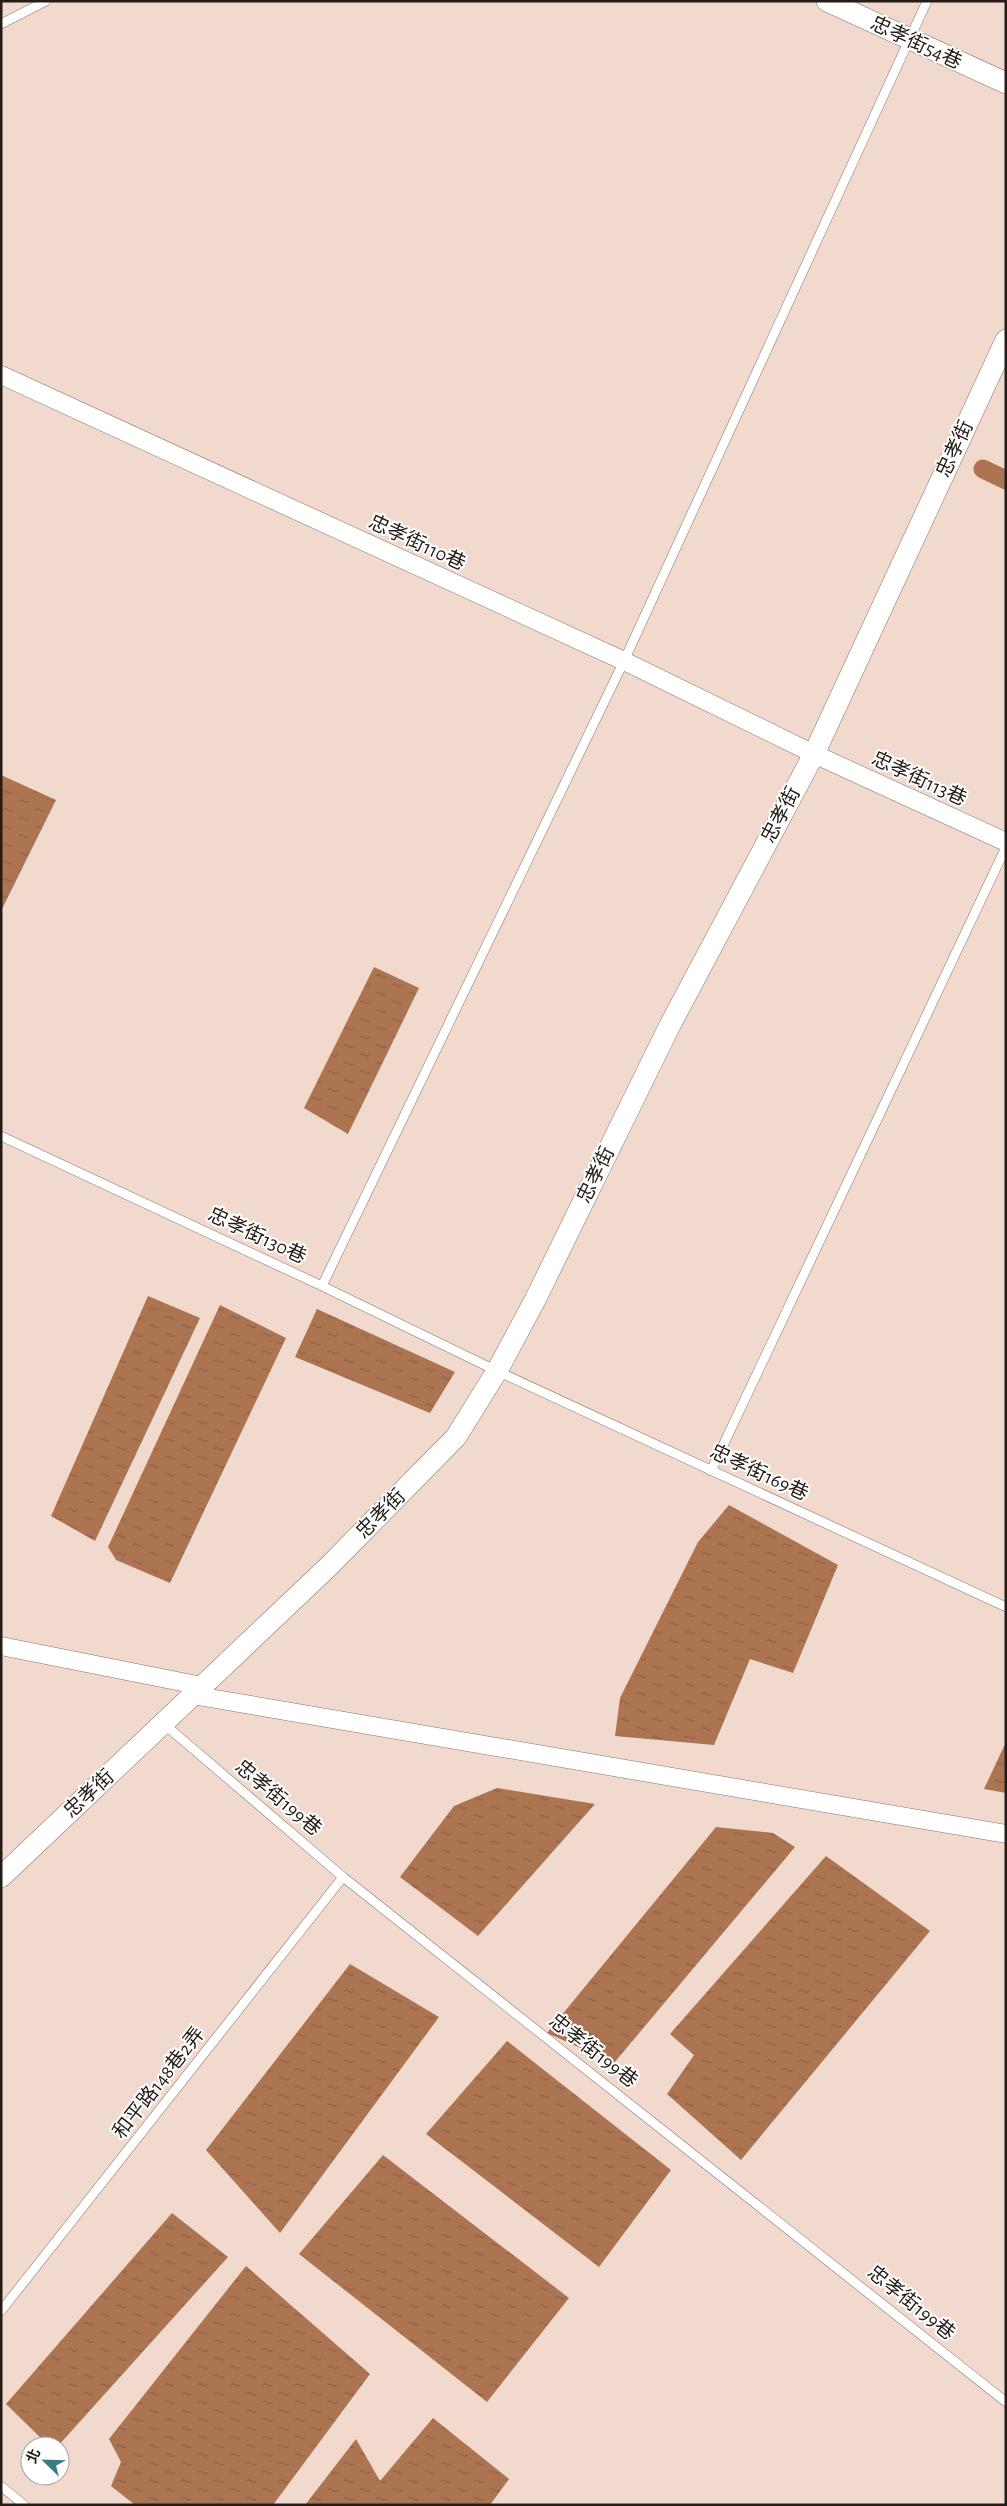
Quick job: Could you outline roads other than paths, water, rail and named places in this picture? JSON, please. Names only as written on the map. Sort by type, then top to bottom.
[{"type":"street","name":"忠孝街54巷","points":[[827,1],[1006,83]]},
{"type":"street","name":"忠孝街","points":[[1,1877],[328,1567],[456,1437],[497,1371],[535,1300],[670,1025],[814,754],[1006,340]]},
{"type":"street","name":"忠孝街110巷","points":[[1,375],[624,661],[814,754]]},
{"type":"street","name":"忠孝街113巷","points":[[814,754],[1006,842]]},
{"type":"street","points":[[1,1646],[197,1690],[1006,1834]]},
{"type":"lane","points":[[1,24],[46,1]]},
{"type":"lane","points":[[322,1286],[624,661],[928,1]]},
{"type":"lane","points":[[711,1471],[1006,848]]},
{"type":"lane","name":"忠孝街130巷","points":[[1,1136],[322,1286],[497,1371]]},
{"type":"lane","name":"忠孝街169巷","points":[[497,1371],[1006,1608]]},
{"type":"lane","name":"忠孝街199巷","points":[[163,1723],[344,1877],[1006,2402]]},
{"type":"lane","name":"和平路148巷2弄","points":[[1,2311],[344,1877]]},
{"type":"lane","points":[[1,2486],[24,2505]]},
{"type":"water","points":[[1,775],[56,800],[1,911]]},
{"type":"water","points":[[374,967],[419,988],[348,1134],[304,1108]]},
{"type":"water","points":[[148,1296],[200,1318],[95,1541],[51,1516]]},
{"type":"water","points":[[220,1305],[286,1338],[170,1583],[116,1560],[108,1547]]},
{"type":"water","points":[[317,1309],[455,1372],[430,1413],[295,1357]]},
{"type":"water","points":[[729,1505],[838,1565],[793,1673],[750,1659],[714,1745],[615,1736],[620,1698],[698,1542]]},
{"type":"water","points":[[1006,1742],[1006,1793],[984,1789]]},
{"type":"water","points":[[497,1788],[595,1804],[478,1936],[400,1877],[454,1806]]},
{"type":"water","points":[[716,1827],[773,1833],[795,1847],[614,2063],[547,2033]]},
{"type":"water","points":[[826,1856],[930,1931],[741,2160],[667,2094],[694,2055],[670,2034]]},
{"type":"water","points":[[350,1964],[439,2017],[280,2233],[206,2150]]},
{"type":"water","points":[[507,2041],[671,2170],[599,2267],[426,2134]]},
{"type":"water","points":[[383,2155],[569,2298],[487,2402],[299,2254]]},
{"type":"water","points":[[172,2213],[228,2257],[67,2436],[39,2436],[6,2404]]},
{"type":"water","points":[[246,2266],[370,2374],[273,2505],[135,2505],[111,2486],[121,2462],[109,2439]]},
{"type":"water","points":[[433,2418],[509,2479],[490,2505],[305,2505],[356,2439],[380,2481]]},
{"type":"waterway","points":[[983,469],[1006,480]]}]
